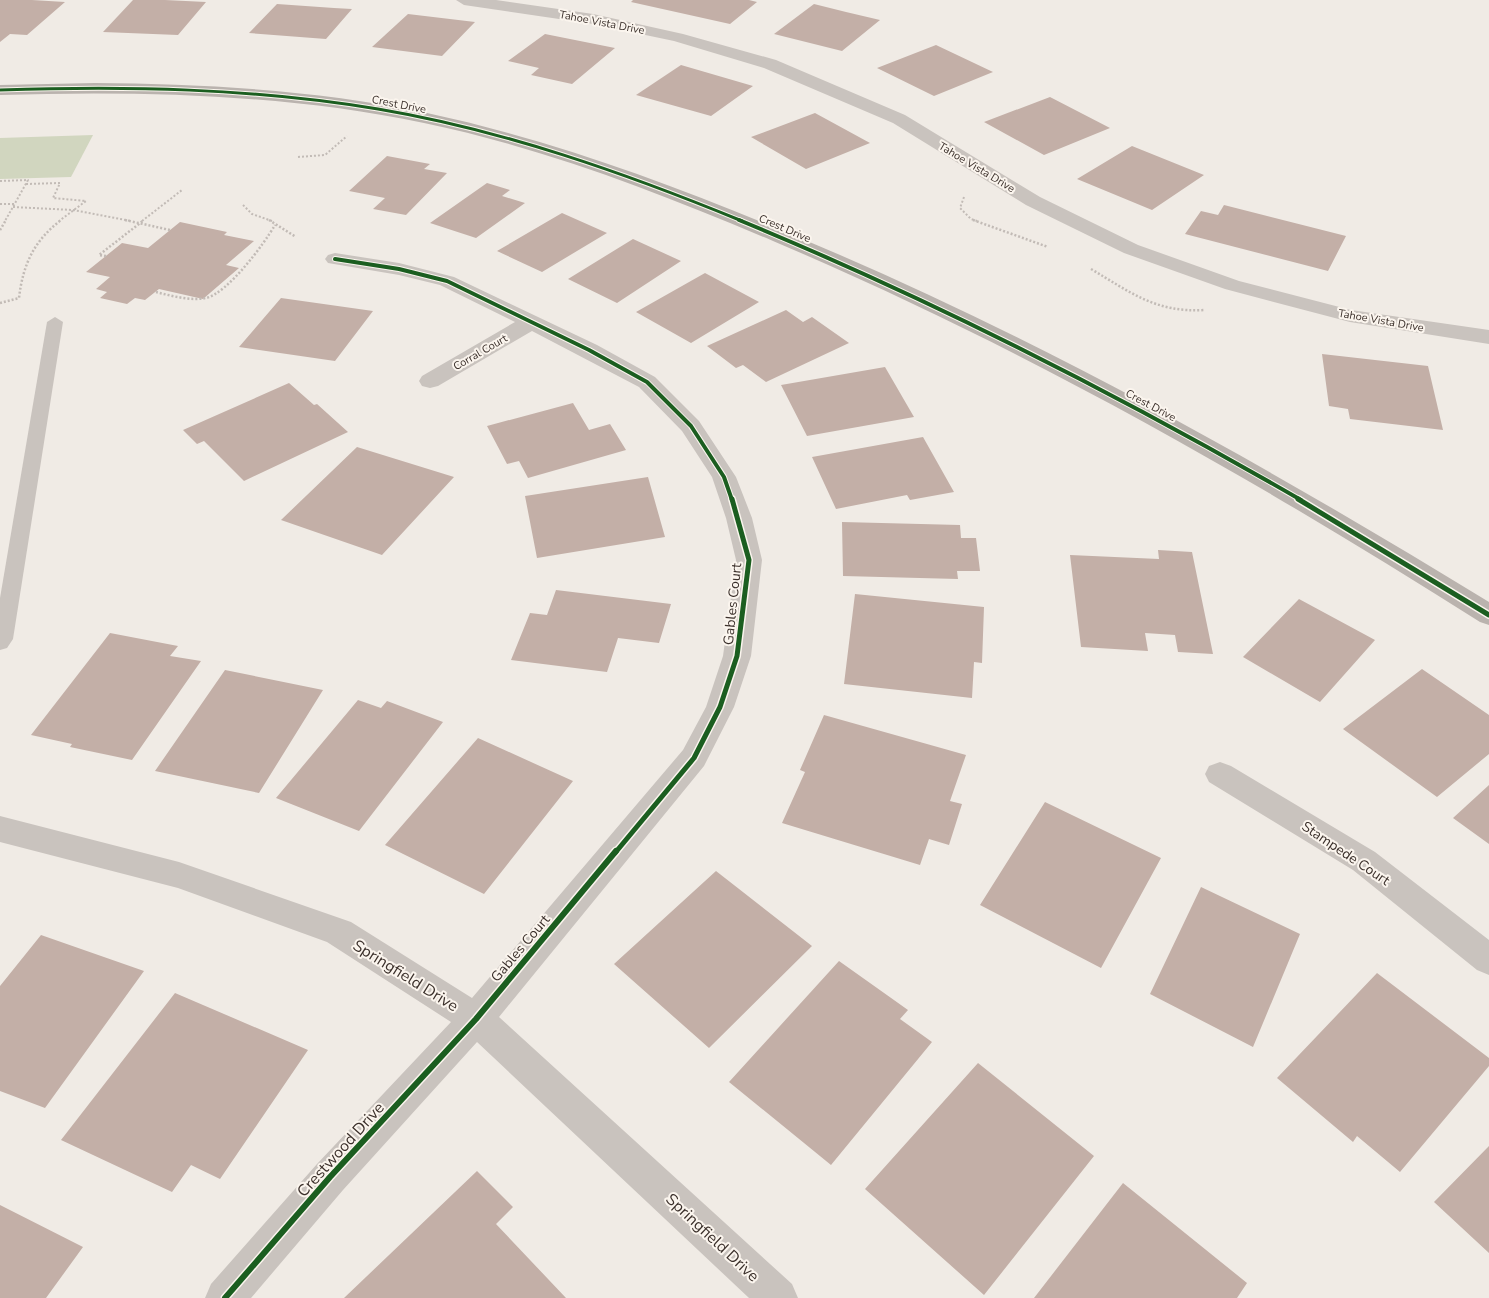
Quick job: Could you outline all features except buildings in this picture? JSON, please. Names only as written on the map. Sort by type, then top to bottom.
[{"type":"street","name":"Tahoe Vista Drive","points":[[464,0],[593,19],[677,37],[770,64],[899,119],[1033,201],[1131,250],[1232,285],[1350,316],[1489,337]]},
{"type":"street","name":"Crest Drive","points":[[0,90],[152,87],[267,95],[381,110],[470,128],[573,158],[660,188],[791,241],[933,304],[1094,385],[1249,469],[1395,556],[1489,615]]},
{"type":"street","name":"Gables Court","points":[[335,259],[399,268],[447,281],[530,323],[590,350],[646,382],[691,426],[724,477],[739,518],[748,560],[737,656],[720,707],[694,758],[476,1019]]},
{"type":"street","name":"Corral Court","points":[[430,381],[530,323]]},
{"type":"street","name":"Stampede Court","points":[[1220,774],[1364,861],[1489,960]]},
{"type":"street","name":"Springfield Drive","points":[[0,828],[179,875],[339,932],[476,1019],[778,1298]]},
{"type":"street","name":"Crestwood Drive","points":[[225,1298],[330,1177],[476,1019]]},
{"type":"lane","points":[[0,643],[3,639],[55,322]]},
{"type":"path","points":[[298,157],[325,155],[381,110]]},
{"type":"path","points":[[0,181],[28,180],[0,230]]},
{"type":"path","points":[[0,303],[19,298],[20,275],[28,255],[43,234],[86,201],[53,198],[60,183],[26,184]]},
{"type":"path","points":[[106,256],[99,255],[182,190]]},
{"type":"path","points":[[0,204],[14,204]]},
{"type":"path","points":[[243,205],[254,216],[268,219],[296,237]]},
{"type":"path","points":[[13,208],[42,206],[76,209],[170,230]]},
{"type":"path","points":[[0,222],[5,222]]},
{"type":"path","points":[[156,292],[193,300],[212,298],[222,292],[275,225]]},
{"type":"green space","points":[[93,135],[71,177],[0,179],[0,138]]},
{"type":"cycle path","points":[[0,90],[95,88],[190,90],[331,102],[425,118],[471,129],[517,141],[607,170],[740,220],[838,261],[1029,351],[1217,451],[1308,504],[1489,615]]},
{"type":"cycle path","points":[[225,1298],[330,1177],[476,1019],[694,758],[720,707],[737,656],[749,560],[739,518],[724,477],[691,426],[647,382],[589,350],[447,281],[399,269],[335,259]]}]
